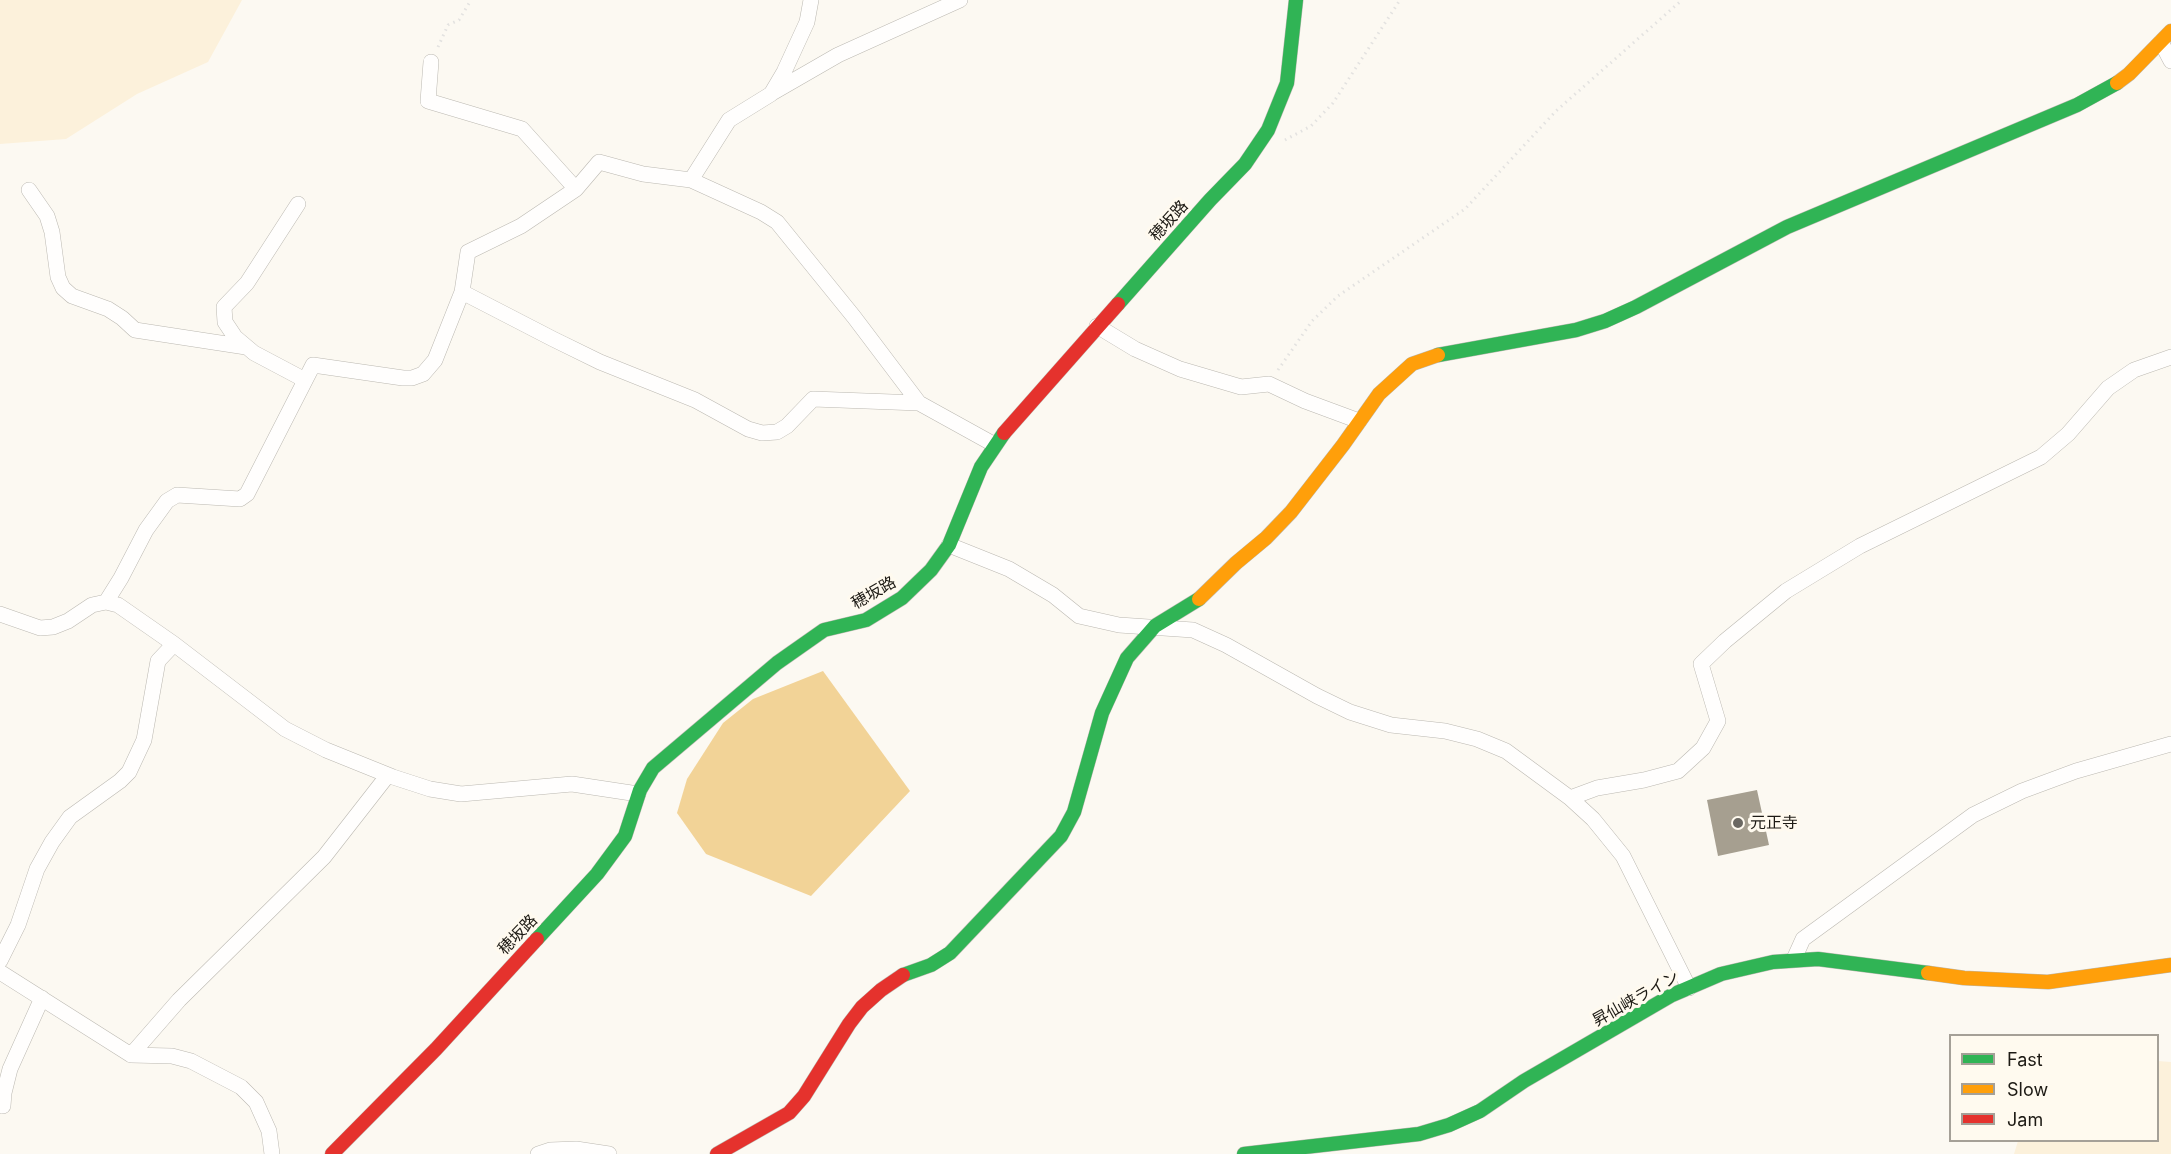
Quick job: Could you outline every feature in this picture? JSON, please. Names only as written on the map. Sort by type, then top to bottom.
[{"type":"main road","name":"穂坂路","points":[[332,1154],[436,1049],[597,874],[625,836],[638,794],[653,768],[777,663],[824,630],[866,620],[902,598],[932,570],[949,545],[981,467],[1014,419],[1245,164],[1268,130],[1287,83],[1296,0]]},
{"type":"main road","points":[[717,1154],[789,1113],[804,1096],[862,1007],[881,990],[904,975],[931,965],[950,952],[1060,836],[1074,812],[1102,713],[1127,658],[1155,626],[1202,597],[1236,563],[1266,538],[1291,512],[1379,394],[1412,364],[1441,354],[1576,330],[1625,312],[1787,227],[2104,91],[2129,74],[2166,36]]},
{"type":"main road","name":"昇仙峡ライン","points":[[1244,1154],[1409,1136],[1449,1125],[1480,1110],[1534,1075],[1672,995],[1721,974],[1773,962],[1818,959],[1964,978],[2048,982],[2171,965]]},
{"type":"street","points":[[771,94],[807,22],[811,0]]},
{"type":"street","points":[[691,180],[729,120],[838,55],[960,0]]},
{"type":"street","points":[[2166,36],[2171,61]]},
{"type":"street","points":[[430,62],[428,101],[522,129],[576,189]]},
{"type":"street","points":[[106,602],[146,530],[167,501],[177,495],[240,499],[247,494],[313,365],[403,378],[423,374],[435,360],[462,292],[468,252],[521,226],[576,189],[599,162],[643,174],[691,180],[761,212],[777,222],[854,317],[919,403],[995,445]]},
{"type":"street","points":[[29,190],[47,216],[52,232],[58,277],[63,288],[72,296],[108,309],[135,330],[246,347]]},
{"type":"street","points":[[298,204],[247,283],[224,307],[225,322],[235,337],[246,347],[305,380]]},
{"type":"street","points":[[462,292],[600,362],[695,400],[748,429],[762,433],[777,432],[787,426],[813,399],[919,403]]},
{"type":"street","points":[[1097,326],[1135,349],[1180,369],[1241,387],[1269,384],[1359,422]]},
{"type":"street","points":[[1570,798],[1597,789],[1678,771],[1703,748],[1718,721],[1701,664],[1725,640],[1786,591],[1851,552],[2041,457],[2068,434],[2108,388],[2134,370],[2171,357]]},
{"type":"street","points":[[949,545],[1009,569],[1053,595],[1079,616],[1119,625],[1193,630],[1226,645],[1350,712],[1391,725],[1445,731],[1477,739],[1506,751],[1570,798],[1593,819],[1623,856],[1689,988]]},
{"type":"street","points":[[0,614],[40,628],[53,627],[92,605],[106,602],[118,605],[174,644],[285,729],[326,750],[430,789],[461,794],[572,784],[638,794]]},
{"type":"street","points":[[0,961],[18,925],[37,869],[52,842],[70,817],[129,772],[144,740],[158,661],[174,644]]},
{"type":"street","points":[[1794,959],[1803,939],[1973,815],[2022,791],[2076,771],[2171,744]]},
{"type":"street","points":[[131,1055],[179,1000],[324,857],[388,775]]},
{"type":"street","points":[[0,972],[131,1055],[172,1056],[191,1061],[241,1087],[256,1102],[270,1131],[272,1154]]},
{"type":"street","points":[[3,1106],[10,1069],[42,998]]},
{"type":"street","points":[[538,1154],[550,1150],[576,1149],[609,1154]]},
{"type":"path","points":[[430,62],[448,25],[459,20],[471,0]]},
{"type":"path","points":[[1256,148],[1290,139],[1311,126],[1333,103],[1400,0]]},
{"type":"path","points":[[1269,384],[1312,321],[1338,296],[1465,209],[1556,111],[1682,0]]},
{"type":"shaded area","points":[[0,0],[242,0],[208,62],[137,94],[66,139],[0,144]]},
{"type":"shaded area","points":[[823,671],[910,791],[811,896],[706,854],[677,813],[687,779],[723,723],[753,699]]},
{"type":"shaded area","points":[[2159,1061],[2171,1062],[2171,1154],[2014,1154],[2018,1142],[2159,1142]]},
{"type":"building","name":"元正寺","points":[[1757,790],[1769,845],[1718,856],[1707,800]]},
{"type":"traffic: fast","points":[[1118,304],[1245,164],[1268,130],[1287,83],[1296,0]]},
{"type":"traffic: fast","points":[[1438,355],[1576,330],[1605,321],[1787,227],[2077,105],[2117,83]]},
{"type":"traffic: fast","points":[[537,939],[597,874],[625,836],[640,790],[653,768],[777,663],[824,630],[866,620],[902,598],[931,570],[949,545],[981,467],[1004,433]]},
{"type":"traffic: fast","points":[[903,975],[931,965],[950,953],[1061,836],[1074,812],[1102,713],[1127,658],[1155,626],[1199,599]]},
{"type":"traffic: fast","points":[[1244,1154],[1419,1134],[1449,1125],[1480,1111],[1524,1081],[1672,995],[1721,974],[1773,962],[1818,959],[1928,973]]},
{"type":"traffic: slow","points":[[2117,83],[2129,74],[2171,31]]},
{"type":"traffic: slow","points":[[1199,599],[1291,512],[1379,394],[1412,364],[1438,355]]},
{"type":"traffic: slow","points":[[1928,973],[1964,978],[2048,982],[2171,965]]},
{"type":"traffic: jam","points":[[1004,433],[1118,304]]},
{"type":"traffic: jam","points":[[332,1154],[436,1049],[537,939]]},
{"type":"traffic: jam","points":[[717,1154],[789,1113],[804,1096],[862,1007],[903,975]]},
{"type":"place","name":"元正寺","points":[[1738,823]]}]
